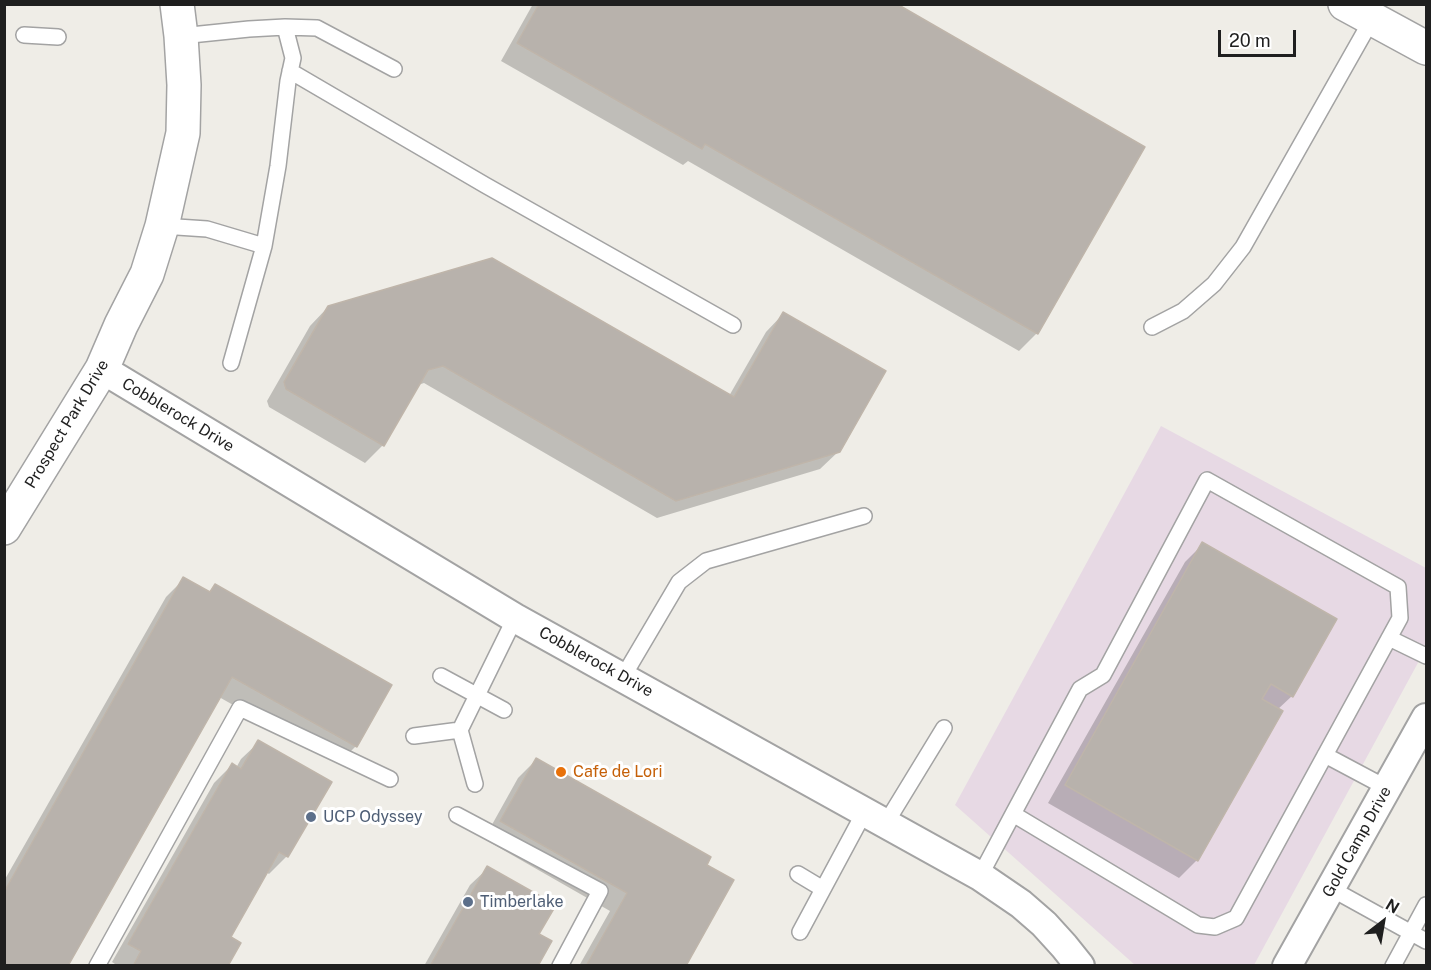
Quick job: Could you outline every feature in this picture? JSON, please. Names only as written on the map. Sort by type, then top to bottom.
[{"type":"street","points":[[1358,12],[1426,48]]},
{"type":"street","name":"Prospect Park Drive","points":[[4,528],[102,369],[147,274],[162,226],[183,133],[184,85],[179,20]]},
{"type":"street","name":"Cobblerock Drive","points":[[102,369],[515,618],[980,876],[1021,904],[1044,924],[1080,966]]},
{"type":"street","name":"Gold Camp Drive","points":[[1287,966],[1426,718]]},
{"type":"lane","points":[[1152,327],[1183,311],[1214,284],[1243,247],[1358,12]]},
{"type":"lane","points":[[179,20],[249,29],[317,28],[394,69]]},
{"type":"lane","points":[[231,363],[264,246],[279,166],[288,81],[293,58],[285,27]]},
{"type":"lane","points":[[24,35],[58,37]]},
{"type":"lane","points":[[290,71],[733,325]]},
{"type":"lane","points":[[162,226],[207,229],[264,246]]},
{"type":"lane","points":[[980,876],[1013,814],[1080,689],[1103,675],[1207,480],[1398,587],[1400,618],[1236,918],[1215,927],[1198,925],[1013,814]]},
{"type":"lane","points":[[623,677],[679,582],[706,561],[864,516]]},
{"type":"lane","points":[[475,784],[460,730],[515,618]]},
{"type":"lane","points":[[1389,638],[1426,656]]},
{"type":"lane","points":[[441,676],[504,710]]},
{"type":"lane","points":[[97,966],[240,708],[390,778]]},
{"type":"lane","points":[[800,932],[823,889],[944,728]]},
{"type":"lane","points":[[414,736],[460,730]]},
{"type":"lane","points":[[1325,755],[1387,788]]},
{"type":"lane","points":[[457,815],[600,891],[560,966]]},
{"type":"lane","points":[[798,874],[823,889]]},
{"type":"lane","points":[[1330,888],[1426,941]]},
{"type":"lane","points":[[1393,966],[1426,905]]},
{"type":"shaded area","points":[[1161,426],[1426,568],[1426,648],[1254,965],[1135,965],[955,805]]},
{"type":"building","points":[[539,4],[897,4],[1145,147],[1038,334],[705,144],[702,149],[517,43]]},
{"type":"building","points":[[492,258],[734,397],[783,312],[886,371],[840,452],[676,501],[443,366],[428,370],[384,446],[286,389],[284,382],[328,306]]},
{"type":"building","points":[[1202,542],[1337,619],[1293,697],[1271,684],[1262,699],[1283,711],[1198,861],[1065,785]]},
{"type":"building","points":[[183,577],[210,592],[215,584],[392,685],[357,747],[232,677],[68,966],[4,966],[4,892]]},
{"type":"building","points":[[258,740],[332,782],[288,857],[279,852],[231,937],[241,943],[228,966],[133,966],[141,951],[128,944],[232,763],[241,769]]},
{"type":"building","points":[[536,758],[711,857],[707,865],[734,880],[686,966],[586,966],[627,893],[500,821]]},
{"type":"building","points":[[487,866],[556,905],[539,934],[552,941],[538,966],[430,966]]},
{"type":"place","name":"Cafe de Lori","points":[[561,772]]},
{"type":"place","name":"UCP Odyssey","points":[[311,817]]},
{"type":"place","name":"Timberlake","points":[[468,902]]}]
